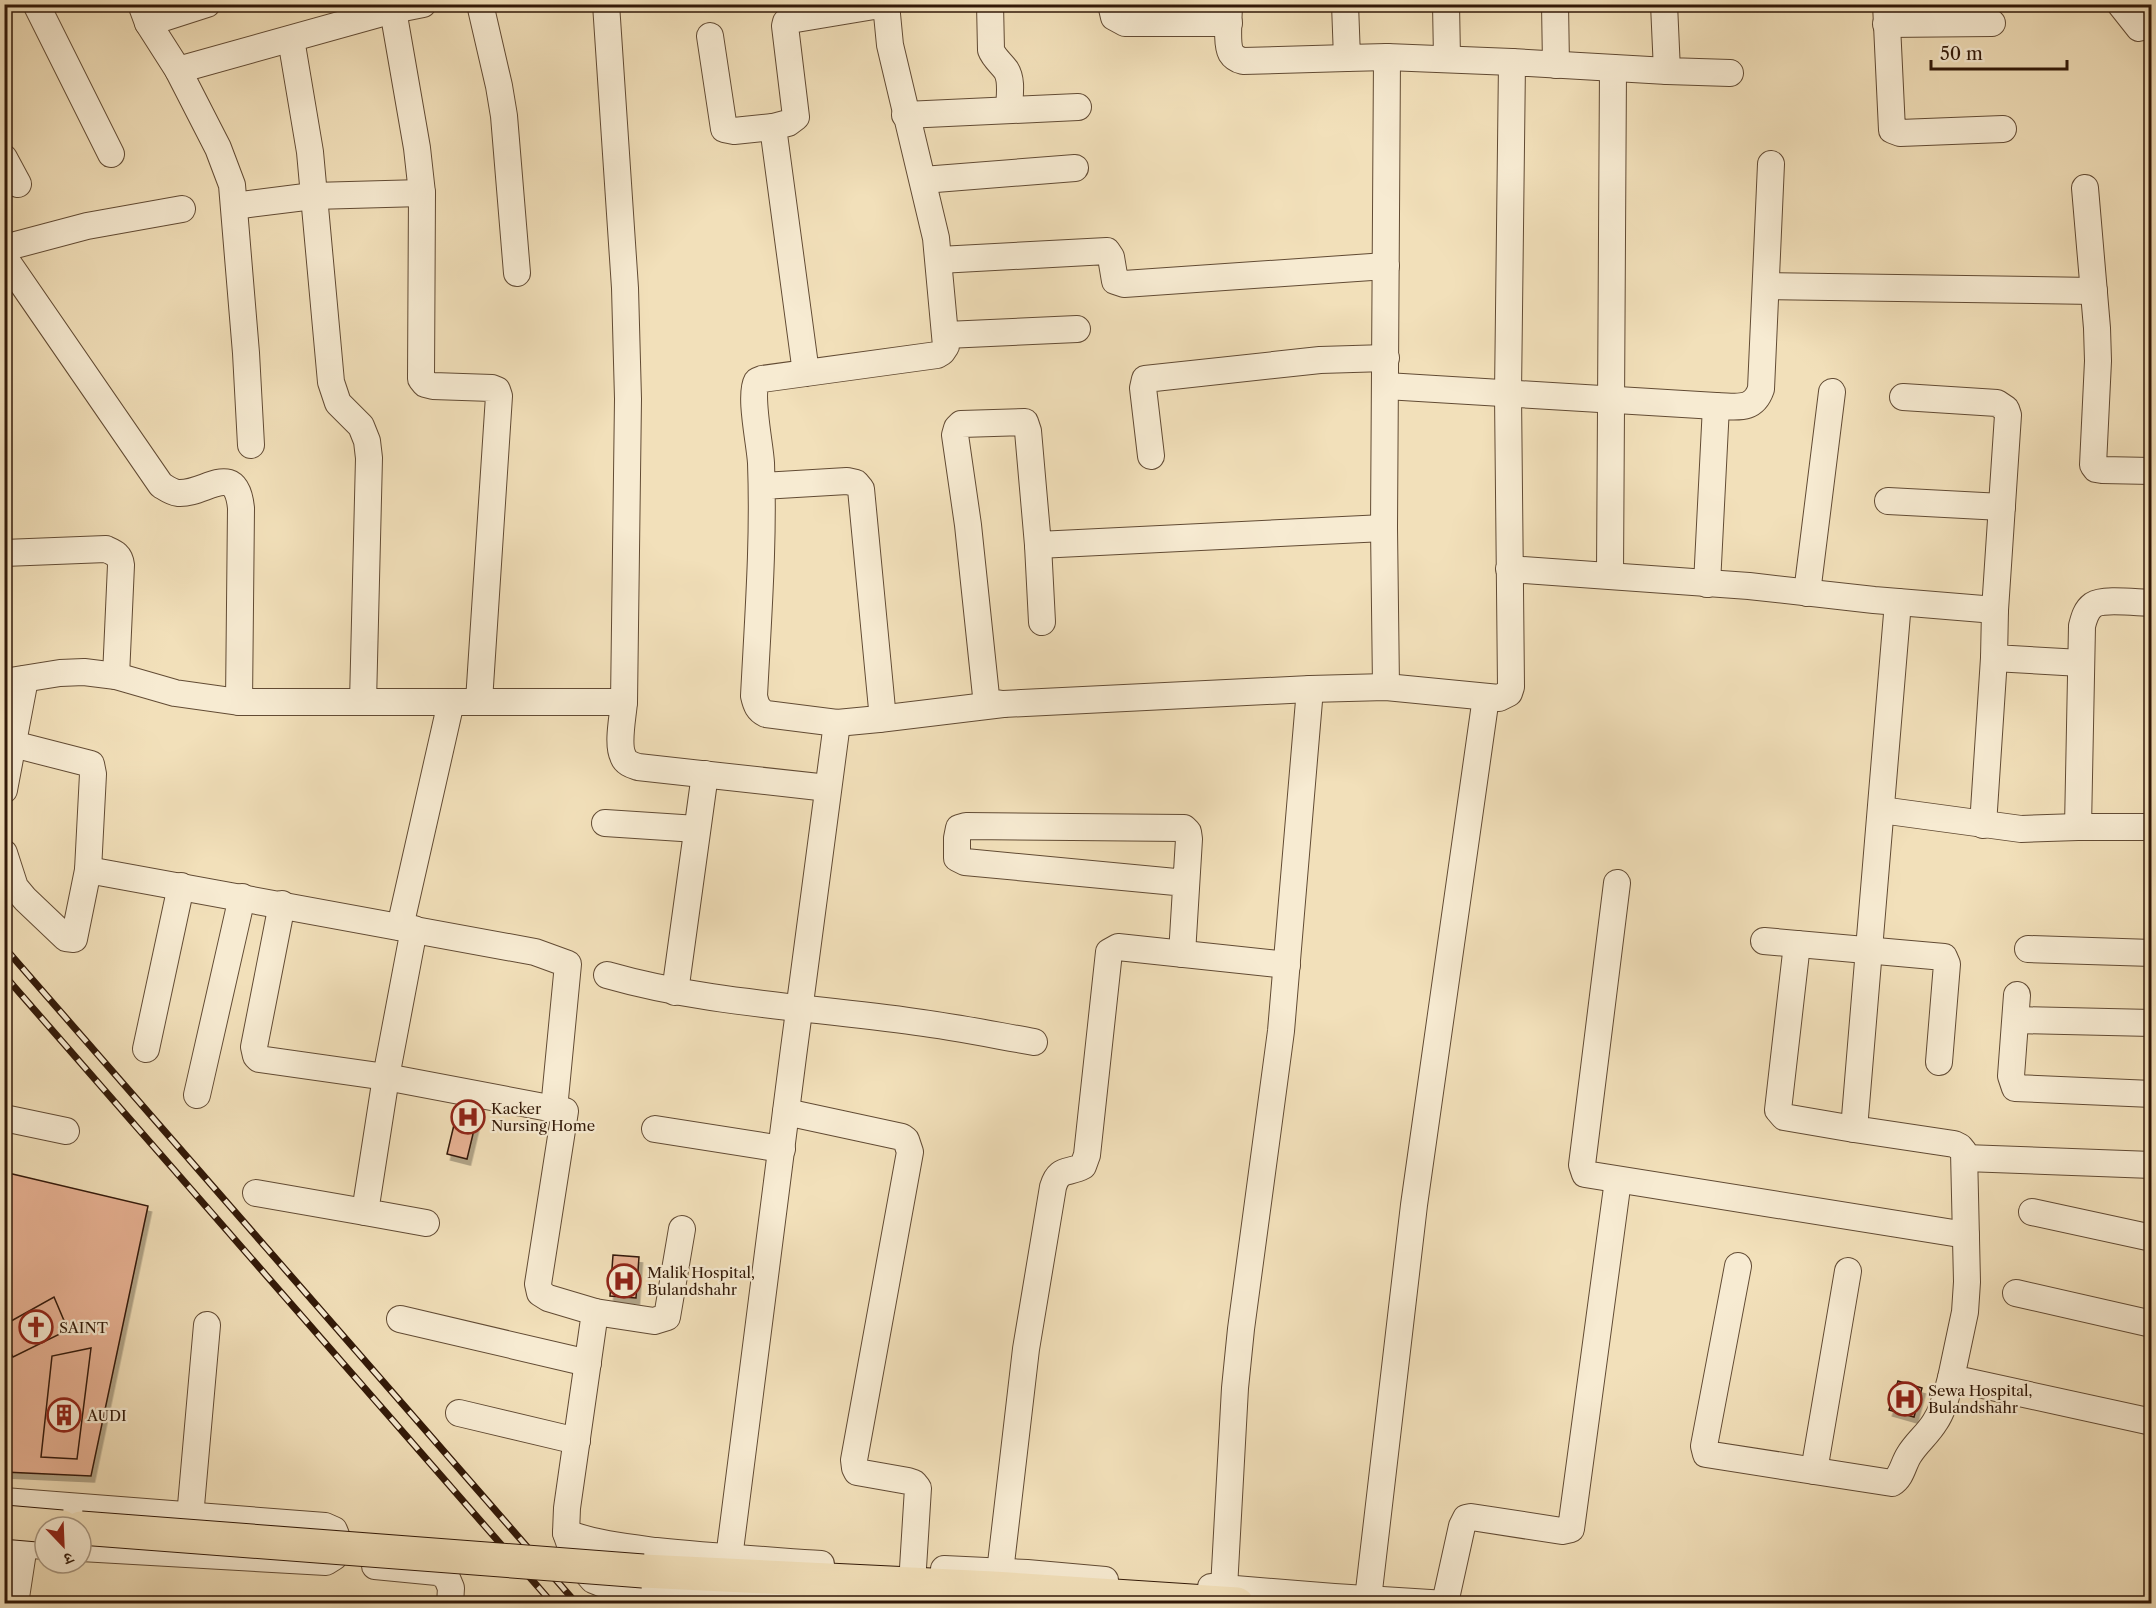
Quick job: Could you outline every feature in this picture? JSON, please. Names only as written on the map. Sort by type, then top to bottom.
[{"type":"main road","points":[[93,1529],[643,1571],[993,1588],[1230,1596]]},
{"type":"street","points":[[36,4],[111,154]]},
{"type":"street","points":[[207,4],[145,14],[178,70],[227,166],[232,186],[251,445]]},
{"type":"street","points":[[178,70],[393,10],[423,4]]},
{"type":"street","points":[[480,4],[504,116],[517,273]]},
{"type":"street","points":[[606,4],[626,288],[628,399],[624,702],[621,745],[623,757],[630,764],[638,767],[828,788]]},
{"type":"street","points":[[710,36],[724,129],[734,131],[773,127],[788,123],[796,117],[786,22],[886,4],[890,45],[936,238],[946,335],[946,346],[942,352],[762,379],[754,386],[763,515],[755,704],[760,711],[766,714],[837,723],[1003,704],[1310,689],[1386,687],[1505,697],[1511,687],[1508,394],[1512,62]]},
{"type":"street","points":[[990,4],[991,50],[1009,77],[1009,110]]},
{"type":"street","points":[[1111,4],[1114,17],[1125,23],[1229,14],[1231,53],[1236,59],[1243,61],[1387,57],[1447,58],[1730,73]]},
{"type":"street","points":[[1345,4],[1347,58]]},
{"type":"street","points":[[1446,4],[1447,58]]},
{"type":"street","points":[[1554,4],[1556,65]]},
{"type":"street","points":[[1664,4],[1667,71]]},
{"type":"street","points":[[2120,4],[2139,28]]},
{"type":"street","points":[[393,10],[417,148],[422,193],[421,379],[425,384],[433,386],[492,388],[497,390],[499,396],[479,701]]},
{"type":"street","points":[[1992,23],[1886,14],[1892,130],[1900,133],[2003,129]]},
{"type":"street","points":[[291,39],[303,108],[331,382],[338,403],[361,426],[367,441],[369,458],[363,702]]},
{"type":"street","points":[[1386,687],[1384,528],[1387,57]]},
{"type":"street","points":[[1610,575],[1613,68]]},
{"type":"street","points":[[906,115],[1078,107]]},
{"type":"street","points":[[773,127],[806,373]]},
{"type":"street","points":[[4,158],[18,184]]},
{"type":"street","points":[[1386,386],[1716,406],[1745,406],[1754,403],[1761,389],[1771,164]]},
{"type":"street","points":[[923,180],[1075,168]]},
{"type":"street","points":[[2085,188],[2098,361],[2093,465],[2102,470],[2151,471]]},
{"type":"street","points":[[234,206],[313,196],[422,193]]},
{"type":"street","points":[[4,248],[87,226],[182,209]]},
{"type":"street","points":[[939,260],[1107,251],[1111,257],[1115,281],[1124,284],[1386,266]]},
{"type":"street","points":[[4,257],[161,484],[178,493],[220,482],[229,482],[240,495],[240,702]]},
{"type":"street","points":[[1766,286],[2094,291]]},
{"type":"street","points":[[946,335],[1077,329]]},
{"type":"street","points":[[1151,456],[1143,388],[1145,379],[1320,360],[1386,358]]},
{"type":"street","points":[[1807,593],[1832,392]]},
{"type":"street","points":[[1903,397],[1997,403],[2003,406],[2008,415],[1983,825]]},
{"type":"street","points":[[1707,584],[1716,406]]},
{"type":"street","points":[[1003,704],[989,702],[986,696],[968,525],[955,435],[961,424],[1018,421],[1024,422],[1027,426],[1038,545],[1042,622]]},
{"type":"street","points":[[762,486],[847,481],[856,483],[861,489],[882,710],[879,719]]},
{"type":"street","points":[[1888,501],[2002,507]]},
{"type":"street","points":[[1038,545],[1384,528]]},
{"type":"street","points":[[4,554],[106,549],[117,554],[121,565],[116,676]]},
{"type":"street","points":[[1509,569],[1610,575],[1995,610]]},
{"type":"street","points":[[1854,1129],[1898,602]]},
{"type":"street","points":[[2078,827],[2082,626],[2085,613],[2092,605],[2101,602],[2151,603]]},
{"type":"street","points":[[1994,658],[2081,663]]},
{"type":"street","points":[[4,790],[13,744],[15,680],[60,673],[84,672],[116,676],[175,693],[240,702],[624,702]]},
{"type":"street","points":[[1230,1596],[1234,1388],[1276,1081],[1310,689]]},
{"type":"street","points":[[1368,1599],[1414,1205],[1486,697]]},
{"type":"street","points":[[365,1212],[407,928],[451,702]]},
{"type":"street","points":[[729,1558],[798,1008],[837,723]]},
{"type":"street","points":[[4,853],[15,887],[66,938],[74,939],[88,870],[92,764],[13,744]]},
{"type":"street","points":[[675,992],[705,774]]},
{"type":"street","points":[[1881,810],[2021,829],[2151,827]]},
{"type":"street","points":[[605,823],[697,829]]},
{"type":"street","points":[[1182,954],[1190,839],[1184,828],[966,826],[957,832],[957,858],[965,862],[1186,883]]},
{"type":"street","points":[[88,870],[535,952],[568,964],[554,1109]]},
{"type":"street","points":[[1617,883],[1582,1170],[1588,1176],[1966,1235]]},
{"type":"street","points":[[146,1049],[181,886]]},
{"type":"street","points":[[197,1095],[242,897]]},
{"type":"street","points":[[282,904],[254,1047],[255,1056],[259,1059],[386,1077],[565,1110],[538,1271],[540,1293],[548,1298],[595,1312],[654,1321],[667,1317],[682,1229]]},
{"type":"street","points":[[1764,941],[1940,956],[1947,960],[1939,1062]]},
{"type":"street","points":[[1738,1266],[1704,1451],[1711,1455],[1887,1483],[1897,1480],[1912,1450],[1941,1411],[1951,1378],[1965,1312],[1967,1282],[1965,1158],[1960,1147],[1954,1144],[1784,1117],[1778,1110],[1797,944]]},
{"type":"street","points":[[999,1572],[1026,1349],[1053,1187],[1057,1176],[1062,1172],[1083,1166],[1087,1155],[1109,952],[1118,947],[1287,965]]},
{"type":"street","points":[[2028,948],[2151,952]]},
{"type":"street","points":[[607,975],[675,992],[916,1022],[1034,1042]]},
{"type":"street","points":[[2151,1023],[2016,1007],[2011,1076],[2015,1089],[2151,1094]]},
{"type":"street","points":[[786,1112],[902,1137],[909,1145],[910,1152],[854,1460],[857,1472],[908,1481],[914,1483],[918,1488],[913,1568]]},
{"type":"street","points":[[4,1118],[66,1131]]},
{"type":"street","points":[[655,1129],[782,1149]]},
{"type":"street","points":[[1965,1158],[2151,1165]]},
{"type":"street","points":[[566,1533],[587,1541],[611,1546],[729,1558],[999,1572],[1230,1596],[1445,1603],[1462,1526],[1466,1518],[1562,1531],[1571,1529],[1618,1180]]},
{"type":"street","points":[[256,1193],[426,1223]]},
{"type":"street","points":[[2032,1212],[2151,1238]]},
{"type":"street","points":[[1814,1471],[1848,1271]]},
{"type":"street","points":[[2016,1293],[2151,1324]]},
{"type":"street","points":[[595,1312],[566,1533],[575,1559],[594,1580],[613,1588],[942,1604]]},
{"type":"street","points":[[400,1318],[588,1363]]},
{"type":"street","points":[[190,1517],[207,1325]]},
{"type":"street","points":[[1951,1378],[2151,1422]]},
{"type":"street","points":[[459,1413],[577,1441]]},
{"type":"street","points":[[4,1501],[325,1526],[334,1530],[336,1535],[334,1557],[326,1562]]},
{"type":"street","points":[[15,1604],[20,1539],[31,1503]]},
{"type":"street","points":[[93,1549],[326,1562],[437,1572],[446,1575],[450,1582],[450,1604]]},
{"type":"building","points":[[459,1104],[479,1109],[467,1159],[447,1154]]},
{"type":"building","points":[[4,1172],[148,1206],[91,1476],[4,1472]]},
{"type":"building","points":[[613,1255],[639,1257],[636,1298],[610,1296]]},
{"type":"building","name":"SAINT","points":[[54,1297],[68,1330],[13,1357],[4,1340],[4,1325]]},
{"type":"building","name":"AUDI","points":[[91,1348],[77,1459],[41,1457],[52,1356]]},
{"type":"building","points":[[1898,1381],[1922,1388],[1914,1417],[1889,1410]]},
{"type":"railway","points":[[4,947],[577,1604]]},
{"type":"railway","points":[[4,975],[553,1604]]},
{"type":"place","name":"Kacker Nursing Home","points":[[468,1117]]},
{"type":"place","name":"Malik Hospital, Bulandshahr","points":[[624,1281]]},
{"type":"place","name":"SAINT","points":[[36,1327]]},
{"type":"place","name":"Sewa Hospital, Bulandshahr","points":[[1905,1399]]},
{"type":"place","name":"AUDI","points":[[64,1415]]}]
